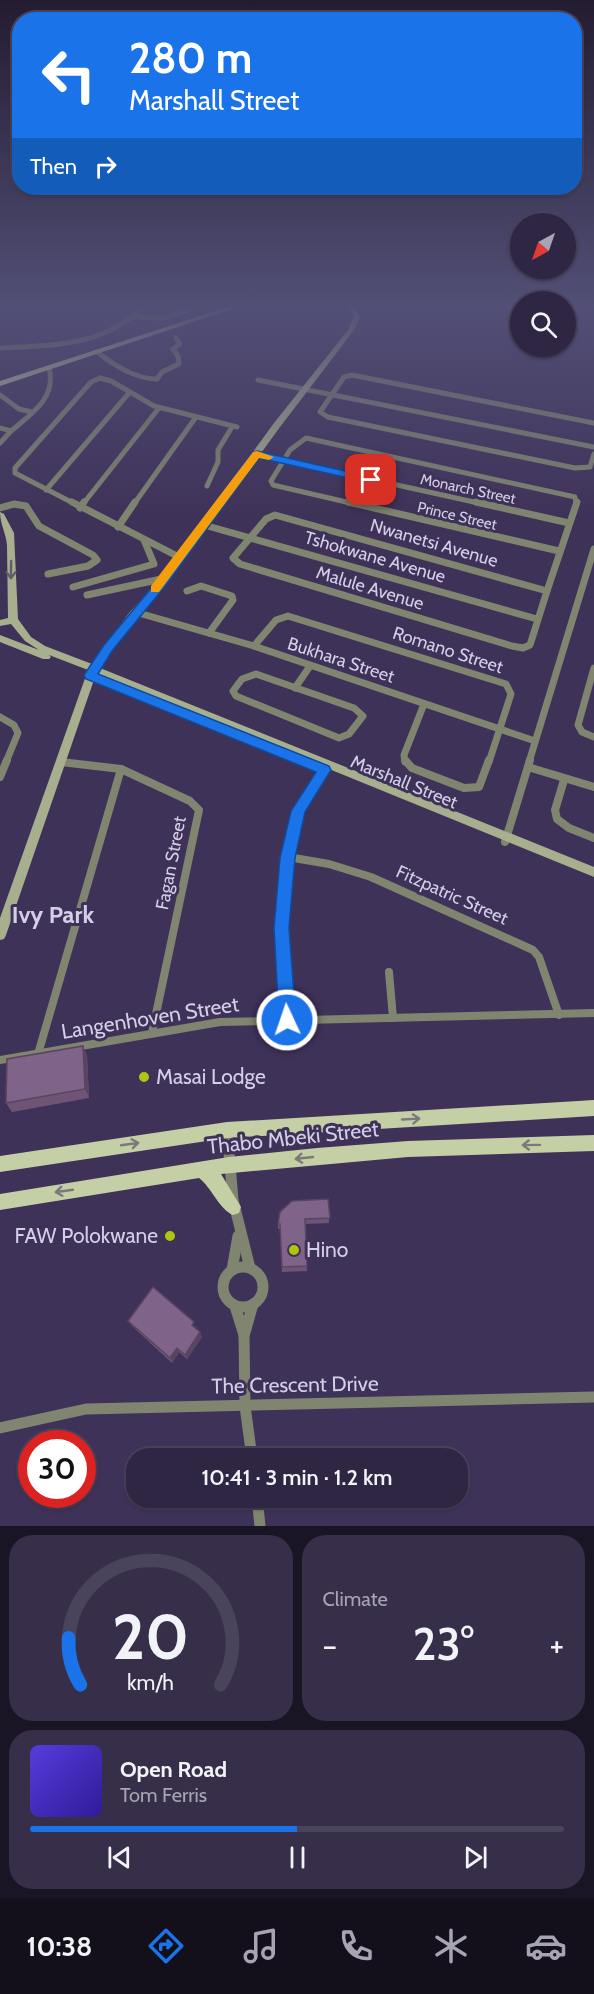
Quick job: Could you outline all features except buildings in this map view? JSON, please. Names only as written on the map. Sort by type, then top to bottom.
[{"type":"main road","points":[[0,384],[27,375]]},
{"type":"main road","name":"Thabo Mbeki Street","points":[[0,1164],[227,1130],[594,1108]]},
{"type":"main road","name":"Thabo Mbeki Street","points":[[0,1202],[229,1165],[408,1149],[594,1143]]},
{"type":"main road","points":[[202,1170],[214,1179],[233,1207]]},
{"type":"street","points":[[0,442],[48,397],[52,375]]},
{"type":"street","points":[[140,375],[151,380],[158,379],[160,375]]},
{"type":"street","points":[[0,935],[94,675],[139,613],[157,594],[164,580],[204,525],[316,375]]},
{"type":"street","points":[[351,375],[344,377],[330,394],[320,412],[323,416],[575,468],[588,468],[594,454]]},
{"type":"street","points":[[353,375],[594,423]]},
{"type":"street","points":[[181,558],[46,490],[15,473],[15,468],[91,382],[100,376],[159,408],[234,427],[218,450],[218,462],[207,486]]},
{"type":"street","points":[[258,380],[594,447]]},
{"type":"street","points":[[46,490],[129,393]]},
{"type":"street","points":[[0,395],[19,409],[32,412]]},
{"type":"street","points":[[80,508],[159,408]]},
{"type":"street","points":[[118,527],[196,417]]},
{"type":"street","points":[[0,428],[11,431]]},
{"type":"street","points":[[283,460],[297,442],[309,438],[575,497],[578,502],[537,619]]},
{"type":"street","name":"Monarch Street","points":[[257,454],[569,523]]},
{"type":"street","name":"Prince Street","points":[[283,460],[271,481],[277,486],[559,551]]},
{"type":"street","points":[[0,508],[14,504],[26,506],[39,526],[93,555],[97,560],[88,566],[48,574]]},
{"type":"street","points":[[0,514],[10,533],[12,620],[28,639],[94,675]]},
{"type":"street","name":"Nwanetsi Avenue","points":[[250,536],[266,519],[272,515],[278,515],[547,591]]},
{"type":"street","name":"Tshokwane Avenue","points":[[204,525],[250,536],[537,619]]},
{"type":"street","name":"Malule Avenue","points":[[250,536],[234,555],[233,558],[240,564],[512,646],[527,647],[537,619]]},
{"type":"street","points":[[73,587],[154,564],[144,540]]},
{"type":"street","points":[[506,839],[590,573],[594,549]]},
{"type":"street","points":[[87,595],[164,580]]},
{"type":"street","points":[[187,591],[201,586],[232,596],[233,600],[209,633]]},
{"type":"street","name":"Bukhara Street","points":[[139,613],[254,646],[536,741]]},
{"type":"street","name":"Romano Street","points":[[254,646],[276,620],[288,616],[503,683],[511,691],[481,784],[474,788],[464,788],[412,768],[405,762],[404,755],[424,704]]},
{"type":"street","points":[[0,623],[12,620]]},
{"type":"street","name":"Marshall Street","points":[[0,638],[594,872]]},
{"type":"street","points":[[295,688],[310,666]]},
{"type":"street","points":[[594,668],[578,724],[582,732],[594,737]]},
{"type":"street","points":[[256,674],[295,688],[354,708],[363,716],[349,734],[339,738],[236,696],[233,691],[243,677],[256,674]]},
{"type":"street","points":[[0,717],[14,724],[18,733],[0,777]]},
{"type":"street","name":"Fagan Street","points":[[61,762],[122,769],[190,801],[199,810],[152,1033]]},
{"type":"street","points":[[287,1020],[282,928],[288,858],[298,811],[326,767]]},
{"type":"street","points":[[528,767],[564,780],[594,787]]},
{"type":"street","points":[[38,1054],[122,769]]},
{"type":"street","points":[[564,780],[555,810],[556,819],[569,828],[594,838]]},
{"type":"street","name":"Marshall Street","points":[[506,839],[594,878]]},
{"type":"street","name":"Fitzpatric Street","points":[[288,858],[329,864],[371,877],[532,950],[542,964],[559,1015]]},
{"type":"street","points":[[389,972],[393,1018]]},
{"type":"street","name":"Langenhoven Street","points":[[0,1060],[220,1022],[594,1013]]},
{"type":"street","points":[[227,1130],[233,1207],[238,1234],[250,1268]]},
{"type":"street","points":[[238,1234],[232,1270],[227,1277],[224,1289],[226,1297],[235,1306],[244,1336],[245,1406],[251,1448]]},
{"type":"street","points":[[232,1270],[241,1266],[250,1268],[257,1274],[261,1283],[260,1295],[253,1304],[244,1336]]},
{"type":"street","points":[[235,1306],[244,1308],[253,1304]]},
{"type":"street","name":"The Crescent Drive","points":[[0,1428],[86,1409],[594,1397]]},
{"type":"street","points":[[258,1508],[260,1526]]},
{"type":"slow traffic","points":[[155,589],[181,558],[257,454],[269,457]]},
{"type":"place","name":"Masai Lodge","points":[[144,1077]]},
{"type":"place","name":"FAW Polokwane","points":[[170,1236]]},
{"type":"place","name":"Hino","points":[[294,1250]]},
{"type":"district","name":"Ivy Park","points":[[53,915]]},
{"type":"route","points":[[287,1020],[282,928],[288,858],[298,811],[325,770],[90,675],[135,612],[162,583],[257,454],[371,480]]}]
